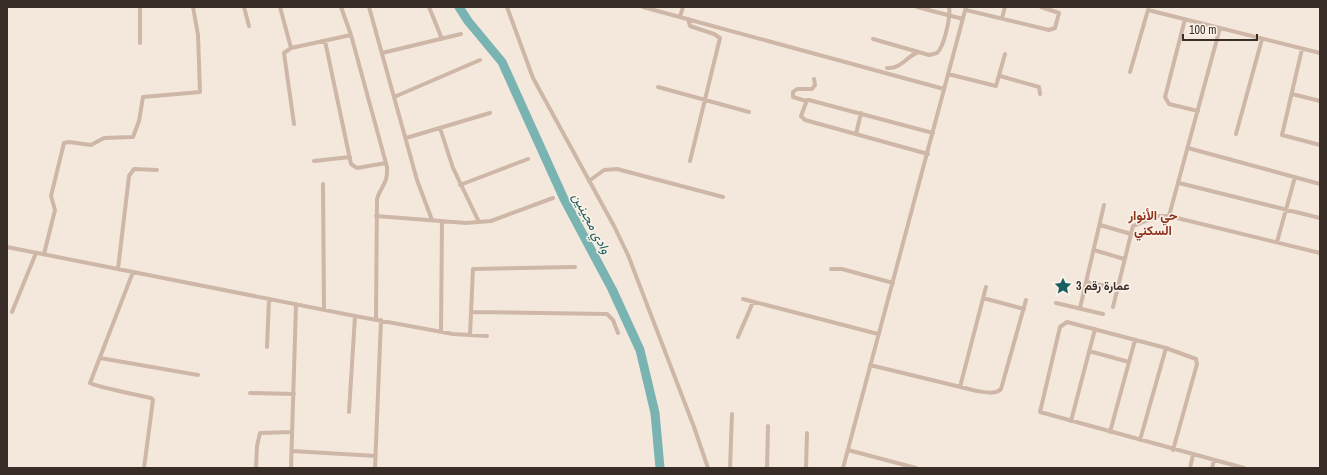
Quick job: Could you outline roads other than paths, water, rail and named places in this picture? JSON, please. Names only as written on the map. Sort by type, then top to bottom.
[{"type":"street","points":[[140,7],[140,43]]},
{"type":"street","points":[[44,254],[55,210],[51,196],[64,143],[69,142],[91,145],[104,138],[133,137],[139,121],[143,97],[200,92],[198,35],[193,7]]},
{"type":"street","points":[[244,7],[249,26]]},
{"type":"street","points":[[280,7],[291,48]]},
{"type":"street","points":[[341,7],[351,35],[386,163],[388,176],[387,182],[378,194],[376,216],[376,320]]},
{"type":"street","points":[[370,7],[418,180],[432,220]]},
{"type":"street","points":[[429,7],[442,39]]},
{"type":"street","points":[[508,7],[533,78],[614,226],[628,255],[694,427],[708,468]]},
{"type":"street","points":[[643,7],[944,89]]},
{"type":"street","points":[[680,17],[683,7]]},
{"type":"street","points":[[917,7],[963,19]]},
{"type":"street","points":[[873,39],[934,55],[939,51],[949,16],[949,7]]},
{"type":"street","points":[[1002,18],[1004,7]]},
{"type":"street","points":[[843,468],[966,8],[1049,30],[1056,28],[1059,13],[1041,7]]},
{"type":"street","points":[[1130,72],[1148,10],[1320,54]]},
{"type":"street","points":[[688,19],[690,26],[714,34],[720,38],[690,162]]},
{"type":"street","points":[[1185,19],[1165,97],[1169,104],[1198,111]]},
{"type":"street","points":[[1169,216],[1220,28]]},
{"type":"street","points":[[382,53],[461,34]]},
{"type":"street","points":[[294,124],[283,57],[286,49],[351,35]]},
{"type":"street","points":[[1236,134],[1262,39]]},
{"type":"street","points":[[325,41],[351,164],[357,168],[386,163]]},
{"type":"street","points":[[1302,49],[1282,135],[1320,146]]},
{"type":"street","points":[[887,68],[900,66],[912,55],[919,52]]},
{"type":"street","points":[[948,74],[996,86],[1005,54]]},
{"type":"street","points":[[394,97],[480,60]]},
{"type":"street","points":[[1000,76],[1039,87],[1040,94]]},
{"type":"street","points":[[814,79],[815,85],[812,89],[797,89],[793,92],[793,97],[933,132]]},
{"type":"street","points":[[658,88],[749,112]]},
{"type":"street","points":[[1292,94],[1320,101]]},
{"type":"street","points":[[806,101],[801,116],[804,119],[928,154]]},
{"type":"street","points":[[406,138],[490,113]]},
{"type":"street","points":[[856,134],[861,113]]},
{"type":"street","points":[[440,128],[453,168],[479,222]]},
{"type":"street","points":[[1188,148],[1320,184]]},
{"type":"street","points":[[314,161],[350,157]]},
{"type":"street","points":[[460,184],[528,159]]},
{"type":"street","points":[[118,269],[129,176],[134,169],[157,170]]},
{"type":"street","points":[[589,182],[604,170],[617,169],[723,197]]},
{"type":"street","points":[[1277,242],[1295,177]]},
{"type":"street","points":[[1178,183],[1320,218]]},
{"type":"street","points":[[323,184],[324,310]]},
{"type":"street","points":[[376,216],[466,223],[491,221],[553,198]]},
{"type":"street","points":[[1080,308],[1104,205]]},
{"type":"street","points":[[1113,307],[1124,259],[1135,224],[1159,216],[1169,216],[1320,253]]},
{"type":"street","points":[[441,332],[442,221]]},
{"type":"street","points":[[1100,225],[1131,234]]},
{"type":"street","points":[[7,247],[376,320],[441,332],[486,336]]},
{"type":"street","points":[[1094,250],[1124,259]]},
{"type":"street","points":[[12,312],[36,253]]},
{"type":"street","points":[[470,335],[473,269],[575,267]]},
{"type":"street","points":[[831,269],[842,269],[893,283]]},
{"type":"street","points":[[134,272],[91,380],[91,385],[118,389],[151,398],[153,400],[144,468]]},
{"type":"street","points":[[1086,282],[1117,288]]},
{"type":"street","points":[[960,387],[986,287]]},
{"type":"street","points":[[983,298],[1024,309]]},
{"type":"street","points":[[268,347],[269,299]]},
{"type":"street","points":[[743,299],[878,334]]},
{"type":"street","points":[[870,365],[985,392],[1000,390],[1026,300]]},
{"type":"street","points":[[738,337],[753,302]]},
{"type":"street","points":[[1056,303],[1103,314]]},
{"type":"street","points":[[291,468],[296,304]]},
{"type":"street","points":[[472,312],[607,314],[613,320],[618,333]]},
{"type":"street","points":[[349,412],[356,316]]},
{"type":"street","points":[[375,468],[381,320]]},
{"type":"street","points":[[1173,450],[1197,364],[1196,359],[1166,348],[1095,329],[1067,322],[1062,324],[1060,327],[1040,412],[1173,450],[1244,468]]},
{"type":"street","points":[[1071,421],[1095,329]]},
{"type":"street","points":[[1110,432],[1135,340]]},
{"type":"street","points":[[1140,440],[1166,348]]},
{"type":"street","points":[[1089,351],[1129,362]]},
{"type":"street","points":[[100,358],[198,375]]},
{"type":"street","points":[[250,393],[294,394]]},
{"type":"street","points":[[730,468],[732,414]]},
{"type":"street","points":[[767,468],[768,426]]},
{"type":"street","points":[[256,468],[256,446],[260,433],[292,432]]},
{"type":"street","points":[[806,468],[807,433]]},
{"type":"street","points":[[848,450],[916,468]]},
{"type":"street","points":[[292,451],[376,456]]},
{"type":"street","points":[[1190,468],[1193,455]]},
{"type":"street","points":[[1212,468],[1214,460]]},
{"type":"waterway","name":"وادي مجينين","points":[[459,7],[468,21],[502,62],[564,199],[612,289],[640,350],[655,413],[660,468]]},
{"type":"place","name":"عمارة رقم 3","points":[[1063,286]]},
{"type":"district","name":"حي الأنوار السكني","points":[[1153,222]]}]
